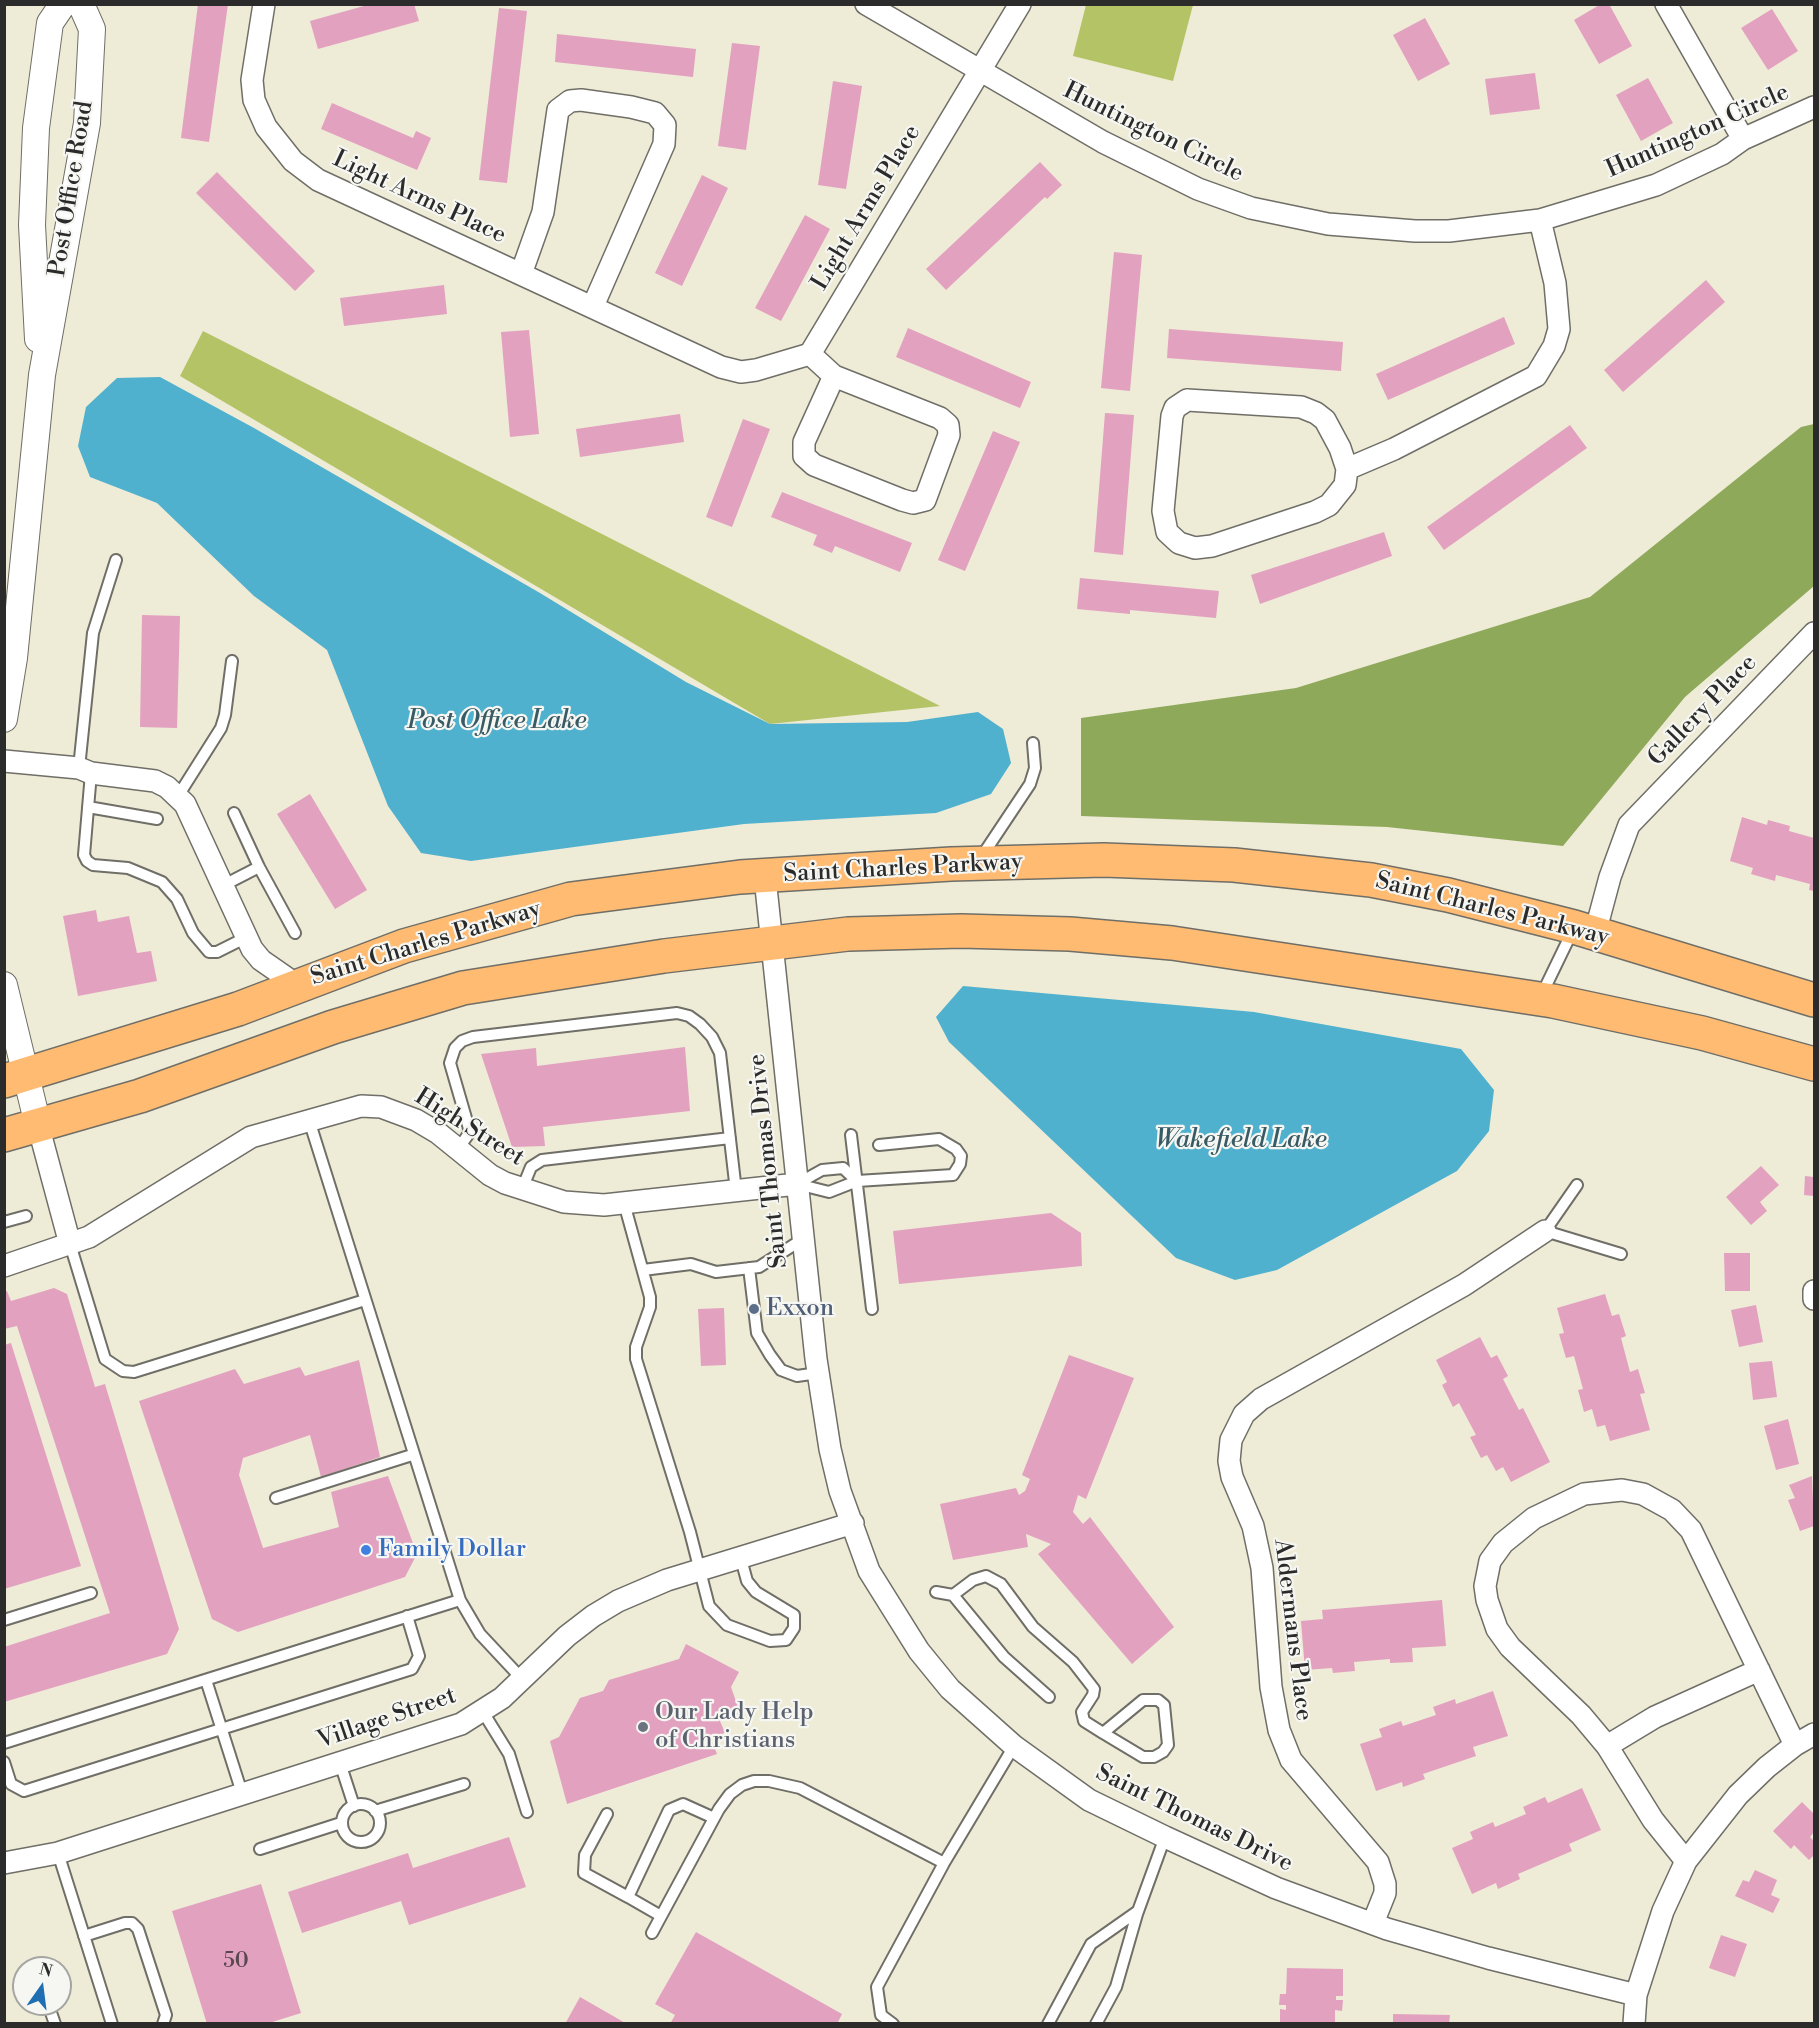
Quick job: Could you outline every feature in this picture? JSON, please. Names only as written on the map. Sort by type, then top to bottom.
[{"type":"main road","name":"Saint Charles Parkway","points":[[16,1078],[238,1009],[404,946],[571,899],[740,877],[765,878],[977,863],[1104,860],[1298,870],[1448,895],[1585,930],[1815,1000]]},
{"type":"main road","points":[[4,1135],[140,1096],[333,1027],[463,988],[771,942],[848,934],[961,931],[1070,934],[1172,943],[1539,999],[1702,1033],[1815,1064]]},
{"type":"street","name":"Post Office Road","points":[[42,375],[34,288],[32,173],[40,91],[50,23],[63,4]]},
{"type":"street","name":"Post Office Road","points":[[4,719],[14,658],[42,375],[87,123],[92,29],[81,4]]},
{"type":"street","name":"Light Arms Place","points":[[264,4],[252,80],[254,100],[271,136],[293,161],[318,180],[721,367],[741,372],[756,370],[810,354],[1020,4]]},
{"type":"street","name":"Huntington Circle","points":[[866,4],[978,72],[1165,174],[1198,189],[1251,208],[1328,224],[1415,231],[1449,231],[1540,220],[1587,208],[1656,185],[1722,154],[1743,139],[1815,107]]},
{"type":"street","points":[[1666,4],[1743,139]]},
{"type":"street","points":[[522,274],[543,212],[558,110],[570,101],[581,100],[632,107],[655,113],[665,125],[664,144],[593,306]]},
{"type":"street","points":[[1347,469],[1394,449],[1536,376],[1554,346],[1559,329],[1555,283],[1540,220]]},
{"type":"street","points":[[810,354],[834,376],[940,418],[948,425],[949,435],[925,500],[913,503],[902,500],[814,465],[804,456],[804,441],[834,376]]},
{"type":"street","points":[[1187,400],[1310,410],[1325,420],[1340,448],[1347,469],[1345,485],[1329,505],[1212,546],[1186,546],[1172,538],[1164,524],[1172,416],[1175,408],[1187,400]]},
{"type":"street","name":"Gallery Place","points":[[1585,930],[1610,877],[1629,825],[1815,633]]},
{"type":"street","points":[[4,761],[155,781],[178,796],[224,885],[247,937],[261,960],[297,985]]},
{"type":"street","name":"Saint Thomas Drive","points":[[765,878],[818,1373],[830,1449],[840,1491],[869,1570],[919,1650],[950,1689],[1014,1746],[1089,1800],[1165,1837],[1276,1888],[1373,1923],[1446,1947],[1636,1995]]},
{"type":"street","points":[[4,985],[16,1078],[38,1125],[70,1244]]},
{"type":"street","name":"High Street","points":[[4,1266],[89,1237],[251,1137],[361,1106],[381,1107],[416,1120],[490,1175],[522,1189],[564,1202],[585,1205],[624,1203],[797,1184]]},
{"type":"street","name":"Aldermans Place","points":[[1373,1923],[1385,1884],[1378,1862],[1291,1760],[1279,1730],[1271,1687],[1262,1568],[1253,1526],[1232,1478],[1229,1461],[1231,1440],[1244,1414],[1261,1399],[1464,1284],[1545,1231]]},
{"type":"street","points":[[1815,1291],[1815,1299]]},
{"type":"street","points":[[1686,1862],[1653,1821],[1607,1746],[1581,1714],[1510,1647],[1491,1616],[1485,1586],[1490,1561],[1503,1543],[1534,1518],[1584,1494],[1608,1490],[1643,1494],[1672,1510],[1691,1530],[1795,1745]]},
{"type":"street","name":"Village Street","points":[[4,1863],[58,1853],[461,1724],[483,1712],[523,1680],[567,1636],[618,1601],[667,1581],[853,1523]]},
{"type":"street","points":[[1607,1746],[1655,1718],[1759,1670]]},
{"type":"street","points":[[1634,2024],[1636,1995],[1663,1911],[1686,1862],[1738,1795],[1767,1767],[1795,1745],[1815,1734]]},
{"type":"lane","points":[[116,560],[95,623],[85,770],[88,807],[84,855],[93,865],[128,868],[162,882],[177,899],[193,933],[209,952],[217,952],[247,937]]},
{"type":"lane","points":[[178,796],[221,728],[225,715],[232,661]]},
{"type":"lane","points":[[977,863],[1030,784],[1035,768],[1033,743]]},
{"type":"lane","points":[[88,807],[157,819]]},
{"type":"lane","points":[[234,813],[259,867],[295,933]]},
{"type":"lane","points":[[224,885],[259,867]]},
{"type":"lane","points":[[1539,999],[1585,930]]},
{"type":"lane","points":[[458,1149],[470,1132],[450,1063],[455,1048],[462,1041],[473,1037],[677,1013],[688,1016],[700,1024],[712,1036],[720,1053],[736,1191]]},
{"type":"lane","points":[[309,1120],[459,1600],[480,1634],[523,1680]]},
{"type":"lane","points":[[851,1135],[872,1309]]},
{"type":"lane","points":[[522,1189],[531,1167],[542,1160],[730,1138]]},
{"type":"lane","points":[[797,1184],[829,1192],[857,1181],[953,1175],[962,1156],[956,1149],[939,1139],[879,1145]]},
{"type":"lane","points":[[797,1184],[822,1170],[843,1168],[857,1181]]},
{"type":"lane","points":[[1577,1185],[1545,1231],[1621,1254]]},
{"type":"lane","points":[[624,1203],[643,1270],[650,1307],[636,1347],[636,1359],[690,1532],[709,1606],[727,1625],[770,1641],[786,1640],[794,1628],[794,1615],[756,1592],[747,1581],[741,1559]]},
{"type":"lane","points":[[4,1222],[26,1215]]},
{"type":"lane","points":[[643,1270],[691,1264],[716,1272],[759,1267],[803,1239]]},
{"type":"lane","points":[[70,1244],[105,1359],[123,1371],[134,1372],[365,1300]]},
{"type":"lane","points":[[749,1268],[757,1333],[770,1355],[781,1370],[797,1376],[818,1373]]},
{"type":"lane","points":[[276,1498],[412,1455]]},
{"type":"lane","points":[[953,1595],[974,1580],[986,1576],[1002,1584],[1034,1627],[1073,1662],[1094,1689],[1081,1716],[1084,1721],[1103,1733],[1143,1757],[1154,1757],[1163,1752],[1168,1744],[1164,1705],[1158,1700],[1143,1700],[1103,1733]]},
{"type":"lane","points":[[936,1592],[953,1595],[1004,1657],[1049,1697]]},
{"type":"lane","points":[[4,1620],[91,1593]]},
{"type":"lane","points":[[4,1743],[459,1600]]},
{"type":"lane","points":[[4,1762],[11,1784],[24,1791],[412,1670],[419,1656],[407,1616]]},
{"type":"lane","points":[[206,1680],[243,1793]]},
{"type":"lane","points":[[483,1712],[509,1754],[527,1812]]},
{"type":"lane","points":[[893,2024],[881,2015],[877,1987],[944,1863],[1014,1746]]},
{"type":"lane","points":[[340,1763],[354,1806]]},
{"type":"lane","points":[[652,1933],[714,1818],[730,1794],[742,1785],[754,1781],[784,1783],[824,1799],[944,1863]]},
{"type":"lane","points":[[375,1811],[464,1784]]},
{"type":"lane","points":[[628,1897],[669,1810],[683,1804],[714,1818]]},
{"type":"lane","points":[[260,1849],[341,1823],[347,1811],[354,1806],[367,1806],[375,1811],[380,1822],[379,1829],[369,1840],[362,1842],[348,1837],[341,1823]]},
{"type":"lane","points":[[607,1814],[585,1855],[584,1873],[661,1916]]},
{"type":"lane","points":[[1096,2024],[1116,1987],[1138,1911],[1165,1837]]},
{"type":"lane","points":[[58,1853],[112,2024]]},
{"type":"lane","points":[[1048,2024],[1091,1944],[1138,1911]]},
{"type":"lane","points":[[84,1936],[125,1923],[132,1923],[138,1929],[166,2015],[163,2024]]},
{"type":"green space","points":[[1086,5],[1193,5],[1173,81],[1073,56]]},
{"type":"green space","points":[[203,331],[940,706],[770,724],[180,376]]},
{"type":"green space","points":[[1814,424],[1814,586],[1685,697],[1563,846],[1387,827],[1081,816],[1081,718],[1296,688],[1590,597],[1801,427]]},
{"type":"water","name":"Post Office Lake","points":[[160,377],[254,428],[540,593],[686,682],[770,724],[907,722],[978,712],[1003,729],[1011,763],[991,794],[936,813],[744,824],[471,861],[421,853],[388,806],[327,650],[254,596],[157,503],[90,477],[78,446],[86,407],[117,378]]},
{"type":"water","name":"Wakefield Lake","points":[[963,986],[1254,1012],[1461,1049],[1494,1090],[1489,1131],[1457,1171],[1277,1270],[1235,1280],[1176,1258],[949,1042],[936,1017]]},
{"type":"building","points":[[198,4],[228,4],[209,142],[181,138]]},
{"type":"building","points":[[371,4],[414,4],[419,21],[318,49],[310,21]]},
{"type":"building","points":[[1601,4],[1609,4],[1632,46],[1599,64],[1574,20]]},
{"type":"building","points":[[499,8],[527,11],[507,183],[479,180]]},
{"type":"building","points":[[1772,9],[1798,51],[1768,70],[1741,28]]},
{"type":"building","points":[[1425,18],[1450,64],[1418,81],[1393,35]]},
{"type":"building","points":[[557,34],[696,49],[693,77],[555,62]]},
{"type":"building","points":[[732,43],[760,46],[746,150],[718,146]]},
{"type":"building","points":[[1535,73],[1540,109],[1490,115],[1485,79]]},
{"type":"building","points":[[1648,78],[1673,123],[1641,141],[1616,95]]},
{"type":"building","points":[[833,81],[862,86],[846,189],[818,185]]},
{"type":"building","points":[[332,103],[413,138],[416,131],[431,138],[417,170],[321,129]]},
{"type":"building","points":[[1040,162],[1062,185],[1047,199],[1045,197],[946,290],[926,269]]},
{"type":"building","points":[[217,172],[315,271],[295,291],[196,193]]},
{"type":"building","points":[[702,175],[728,188],[682,286],[655,273]]},
{"type":"building","points":[[805,215],[830,229],[781,321],[755,308]]},
{"type":"building","points":[[1114,252],[1142,255],[1130,391],[1101,388]]},
{"type":"building","points":[[1706,280],[1725,302],[1623,392],[1604,370]]},
{"type":"building","points":[[444,285],[447,314],[344,326],[340,298]]},
{"type":"building","points":[[1504,317],[1515,344],[1388,400],[1376,374]]},
{"type":"building","points":[[908,328],[1031,382],[1020,408],[896,357]]},
{"type":"building","points":[[1169,329],[1343,342],[1341,371],[1167,358]]},
{"type":"building","points":[[529,330],[539,434],[510,437],[501,332]]},
{"type":"building","points":[[1105,413],[1134,415],[1123,555],[1094,552]]},
{"type":"building","points":[[680,414],[684,442],[580,457],[576,429]]},
{"type":"building","points":[[743,419],[770,429],[732,527],[706,517]]},
{"type":"building","points":[[1570,425],[1587,448],[1444,550],[1427,527]]},
{"type":"building","points":[[993,431],[1020,442],[965,571],[938,560]]},
{"type":"building","points":[[782,492],[912,543],[900,572],[835,546],[832,553],[813,545],[817,535],[771,517]]},
{"type":"building","points":[[1384,532],[1392,556],[1260,604],[1251,575]]},
{"type":"building","points":[[1080,578],[1219,591],[1216,618],[1130,610],[1130,614],[1077,609]]},
{"type":"building","points":[[142,615],[180,616],[177,728],[140,727]]},
{"type":"building","points":[[310,794],[367,890],[335,909],[277,814]]},
{"type":"building","points":[[1742,817],[1767,825],[1768,820],[1790,826],[1789,831],[1814,838],[1814,891],[1809,890],[1810,884],[1776,875],[1775,881],[1751,874],[1753,868],[1730,861]]},
{"type":"building","points":[[96,910],[98,922],[129,916],[137,953],[151,951],[157,981],[78,996],[63,916]]},
{"type":"building","points":[[685,1047],[690,1111],[543,1127],[545,1146],[512,1147],[481,1054],[536,1048],[537,1066]]},
{"type":"building","points":[[1761,1166],[1779,1185],[1760,1202],[1767,1211],[1751,1225],[1726,1197]]},
{"type":"building","points":[[1805,1176],[1814,1177],[1814,1196],[1804,1195]]},
{"type":"building","points":[[1051,1213],[1081,1233],[1082,1266],[899,1284],[893,1231]]},
{"type":"building","points":[[1724,1253],[1750,1253],[1750,1291],[1725,1291]]},
{"type":"building","points":[[54,1288],[67,1294],[95,1387],[105,1384],[179,1629],[167,1654],[4,1702],[4,1647],[110,1613],[17,1326],[4,1329],[4,1292],[7,1291],[11,1301]]},
{"type":"building","points":[[1605,1294],[1612,1316],[1619,1314],[1626,1336],[1621,1338],[1630,1372],[1638,1369],[1645,1393],[1640,1394],[1650,1430],[1610,1441],[1605,1425],[1597,1427],[1592,1409],[1584,1412],[1578,1390],[1583,1389],[1574,1356],[1566,1358],[1559,1334],[1564,1333],[1557,1308]]},
{"type":"building","points":[[1756,1305],[1763,1342],[1739,1347],[1731,1310]]},
{"type":"building","points":[[724,1308],[726,1365],[701,1366],[698,1309]]},
{"type":"building","points":[[1480,1337],[1491,1358],[1497,1355],[1508,1376],[1503,1379],[1519,1410],[1523,1408],[1550,1462],[1511,1482],[1503,1467],[1496,1471],[1487,1455],[1481,1458],[1470,1437],[1476,1435],[1459,1403],[1453,1407],[1442,1385],[1447,1382],[1436,1360]]},
{"type":"building","points":[[11,1343],[81,1566],[4,1589],[4,1345]]},
{"type":"building","points":[[1069,1355],[1134,1378],[1086,1499],[1078,1495],[1073,1512],[1083,1524],[1090,1517],[1174,1627],[1132,1664],[1038,1554],[1051,1544],[1026,1534],[1028,1547],[953,1560],[940,1504],[1016,1488],[1019,1495],[1025,1491],[1030,1479],[1022,1475]]},
{"type":"building","points":[[359,1360],[380,1457],[321,1477],[310,1435],[243,1458],[239,1475],[263,1548],[339,1527],[331,1492],[388,1476],[417,1554],[405,1577],[238,1632],[212,1619],[139,1401],[235,1369],[244,1384],[300,1367],[305,1376]]},
{"type":"building","points":[[1772,1361],[1777,1397],[1753,1400],[1749,1363]]},
{"type":"building","points":[[1788,1419],[1799,1464],[1776,1470],[1764,1426]]},
{"type":"building","points":[[1812,1476],[1814,1526],[1800,1531],[1788,1500],[1795,1498],[1789,1485]]},
{"type":"building","points":[[1442,1600],[1446,1646],[1412,1648],[1413,1662],[1390,1663],[1390,1659],[1354,1662],[1355,1671],[1333,1673],[1332,1668],[1305,1670],[1301,1621],[1323,1619],[1322,1610]]},
{"type":"building","name":"Our Lady Help of Christians","points":[[686,1644],[739,1672],[731,1687],[741,1716],[720,1721],[725,1733],[710,1737],[717,1754],[567,1804],[550,1741],[559,1737],[580,1698],[603,1691],[609,1680],[679,1659]]},
{"type":"building","points":[[1493,1691],[1508,1736],[1473,1747],[1476,1756],[1423,1774],[1425,1779],[1403,1787],[1402,1782],[1376,1791],[1360,1744],[1382,1737],[1379,1729],[1401,1721],[1403,1726],[1436,1715],[1433,1707],[1455,1699],[1456,1704]]},
{"type":"building","points":[[1582,1788],[1601,1830],[1569,1844],[1572,1851],[1518,1874],[1520,1879],[1498,1889],[1496,1883],[1472,1894],[1452,1848],[1473,1839],[1470,1832],[1493,1822],[1495,1827],[1526,1814],[1523,1807],[1545,1797],[1548,1803]]},
{"type":"building","points":[[1802,1802],[1814,1814],[1814,1832],[1810,1837],[1814,1841],[1814,1855],[1809,1860],[1794,1845],[1791,1849],[1773,1831]]},
{"type":"building","points":[[509,1837],[526,1887],[409,1925],[401,1901],[302,1933],[288,1892],[408,1853],[413,1868]]},
{"type":"building","points":[[1755,1870],[1777,1880],[1771,1895],[1780,1899],[1773,1913],[1735,1896],[1743,1880],[1749,1882]]},
{"type":"building","points":[[261,1884],[301,2013],[266,2024],[207,2024],[172,1911]]},
{"type":"building","points":[[696,1932],[842,2014],[837,2024],[670,2024],[675,2015],[655,2004]]},
{"type":"building","points":[[1721,1935],[1747,1944],[1735,1977],[1709,1968]]},
{"type":"building","points":[[1287,1968],[1343,1969],[1343,1996],[1336,1996],[1336,2000],[1343,2000],[1342,2011],[1335,2010],[1335,2024],[1280,2024],[1280,2009],[1286,2010],[1286,2005],[1279,2005],[1280,1994],[1286,1994]]},
{"type":"building","points":[[580,1997],[627,2024],[565,2024]]},
{"type":"building","points":[[1393,2014],[1450,2015],[1449,2024],[1393,2024]]},
{"type":"place","name":"Exxon","points":[[754,1309]]},
{"type":"place","name":"Family Dollar","points":[[366,1550]]},
{"type":"place","name":"Our Lady Help of Christians","points":[[643,1727]]}]
